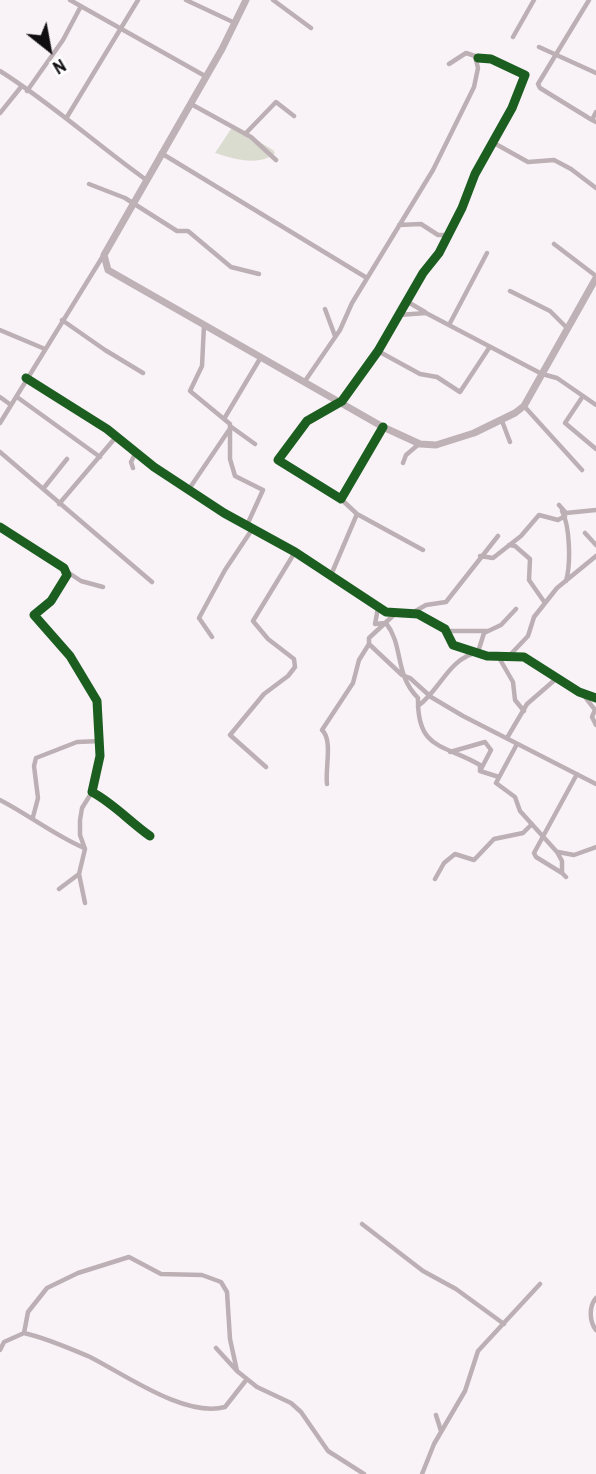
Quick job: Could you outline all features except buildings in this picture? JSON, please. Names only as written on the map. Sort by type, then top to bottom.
[{"type":"main road","points":[[246,0],[104,255],[108,270],[342,401],[383,427],[420,444],[445,444],[502,421],[524,406],[596,277]]},
{"type":"street","points":[[70,0],[205,76]]},
{"type":"street","points":[[67,117],[94,78],[138,0]]},
{"type":"street","points":[[186,0],[235,23]]},
{"type":"street","points":[[273,0],[312,29]]},
{"type":"street","points":[[513,37],[534,0]]},
{"type":"street","points":[[589,0],[539,87],[594,121],[596,112]]},
{"type":"street","points":[[27,91],[81,6]]},
{"type":"street","points":[[539,47],[596,73]]},
{"type":"street","points":[[423,550],[357,514],[341,499],[278,459],[307,421],[342,401],[378,351],[423,273],[439,253],[525,75],[491,59],[478,58],[470,53],[449,64]]},
{"type":"street","points":[[305,381],[335,336],[366,278],[433,170],[474,87],[478,58]]},
{"type":"street","points":[[0,71],[21,88],[67,117],[100,147],[145,179]]},
{"type":"street","points":[[0,113],[21,88]]},
{"type":"street","points":[[245,134],[276,102],[295,116]]},
{"type":"street","points":[[190,104],[265,147],[276,160]]},
{"type":"street","points":[[494,143],[528,162],[554,160],[596,188]]},
{"type":"street","points":[[161,153],[366,278]]},
{"type":"street","points":[[89,184],[133,202],[177,230],[188,231],[230,267],[259,274]]},
{"type":"street","points":[[399,225],[421,224],[438,235],[446,235]]},
{"type":"street","points":[[554,244],[596,277]]},
{"type":"street","points":[[449,325],[487,253]]},
{"type":"street","points":[[0,423],[104,255]]},
{"type":"street","points":[[510,291],[550,311],[566,327]]},
{"type":"street","points":[[408,302],[489,347],[542,374],[557,378],[596,405]]},
{"type":"street","points":[[325,309],[335,336]]},
{"type":"street","points":[[399,315],[426,313]]},
{"type":"street","points":[[62,320],[105,351],[143,373]]},
{"type":"street","points":[[204,324],[202,366],[190,391],[224,419],[230,428],[255,444]]},
{"type":"street","points":[[0,330],[45,349]]},
{"type":"street","points":[[378,351],[460,392],[489,347]]},
{"type":"street","points":[[224,419],[261,356]]},
{"type":"street","points":[[26,378],[190,489],[295,552],[386,612],[411,613],[446,631],[487,631],[501,625],[516,609]]},
{"type":"street","points":[[583,396],[565,424],[596,449]]},
{"type":"street","points":[[0,397],[11,405]]},
{"type":"street","points":[[17,397],[100,457]]},
{"type":"street","points":[[524,406],[582,470]]},
{"type":"street","points":[[502,421],[510,442]]},
{"type":"street","points":[[341,499],[383,427]]},
{"type":"street","points":[[190,489],[230,428]]},
{"type":"street","points":[[212,638],[200,618],[250,526],[264,492],[235,476],[230,459],[230,428]]},
{"type":"street","points":[[59,504],[116,437]]},
{"type":"street","points":[[403,463],[406,454],[420,444]]},
{"type":"street","points":[[0,452],[152,582]]},
{"type":"street","points":[[133,468],[131,462],[136,452]]},
{"type":"street","points":[[43,489],[67,458]]},
{"type":"street","points":[[559,505],[568,526],[570,570],[566,582]]},
{"type":"street","points":[[554,519],[563,513],[596,510]]},
{"type":"street","points":[[331,575],[357,514]]},
{"type":"street","points":[[480,556],[493,558],[539,515],[568,526]]},
{"type":"street","points":[[0,527],[81,581],[103,587]]},
{"type":"street","points":[[585,533],[596,545]]},
{"type":"street","points":[[411,613],[426,606],[446,602],[498,536]]},
{"type":"street","points":[[509,545],[515,546],[530,559],[529,580],[545,603]]},
{"type":"street","points":[[266,767],[230,735],[264,694],[288,676],[295,667],[294,659],[268,639],[253,621],[295,552]]},
{"type":"street","points":[[509,657],[528,636],[534,617],[545,603],[596,556]]},
{"type":"street","points":[[65,570],[67,575],[51,601],[34,615],[56,644],[70,656],[97,701],[101,741],[92,792],[82,808],[80,820],[80,835],[85,849],[79,874],[85,903]]},
{"type":"street","points":[[378,608],[375,624],[386,623]]},
{"type":"street","points":[[327,784],[325,765],[328,742],[322,730],[353,683],[369,638],[397,612]]},
{"type":"street","points":[[386,623],[393,633],[407,688],[418,698],[417,718],[434,745],[465,756],[480,765],[481,771]]},
{"type":"street","points":[[446,631],[453,645],[487,656],[524,657],[592,702],[596,725]]},
{"type":"street","points":[[478,652],[487,631]]},
{"type":"street","points":[[369,644],[402,675],[410,678],[431,696],[596,784]]},
{"type":"street","points":[[418,707],[431,696],[455,663],[465,655],[478,652]]},
{"type":"street","points":[[498,655],[513,682],[515,700],[524,711]]},
{"type":"street","points":[[507,738],[524,711],[557,678]]},
{"type":"street","points":[[579,692],[596,698]]},
{"type":"street","points":[[33,817],[37,798],[34,766],[36,758],[77,742],[101,741]]},
{"type":"street","points":[[449,752],[485,743],[491,750],[481,771]]},
{"type":"street","points":[[517,744],[496,783],[515,797],[520,811],[544,835],[557,852],[562,861],[564,875],[536,857],[536,848],[544,835],[577,774]]},
{"type":"street","points":[[481,771],[499,777]]},
{"type":"street","points":[[92,792],[105,797],[124,818],[150,836]]},
{"type":"street","points":[[0,800],[33,817],[55,835],[85,849]]},
{"type":"street","points":[[435,879],[444,863],[455,854],[474,860],[494,839],[523,833],[532,824]]},
{"type":"street","points":[[557,852],[574,855],[596,847]]},
{"type":"street","points":[[59,889],[79,874]]},
{"type":"street","points":[[362,1224],[423,1271],[456,1289],[503,1324]]},
{"type":"street","points":[[24,1333],[29,1312],[47,1288],[78,1273],[129,1257],[161,1274],[202,1275],[221,1282],[227,1292],[230,1339],[237,1371]]},
{"type":"street","points":[[422,1474],[465,1391],[478,1351],[540,1284]]},
{"type":"street","points":[[596,1298],[591,1304],[591,1312],[596,1330]]},
{"type":"street","points":[[0,1350],[4,1342],[24,1333],[90,1357],[161,1396],[205,1408],[225,1407],[247,1378]]},
{"type":"street","points":[[216,1348],[237,1371],[291,1403],[301,1412],[328,1451],[364,1474]]},
{"type":"street","points":[[436,1415],[442,1431]]},
{"type":"shaded area","points":[[233,126],[275,153],[254,161],[215,153]]},
{"type":"cycle path","points":[[383,427],[341,499],[278,460],[307,421],[342,401],[378,351],[423,273],[439,253],[462,208],[475,174],[512,108],[525,75],[491,59],[478,58]]},
{"type":"cycle path","points":[[26,378],[107,429],[154,467],[224,513],[295,552],[386,612],[418,614],[445,629],[453,645],[487,656],[524,657],[579,692],[596,698]]},
{"type":"cycle path","points":[[0,527],[64,568],[67,575],[51,601],[34,615],[70,656],[97,701],[100,756],[92,792],[150,836]]}]
